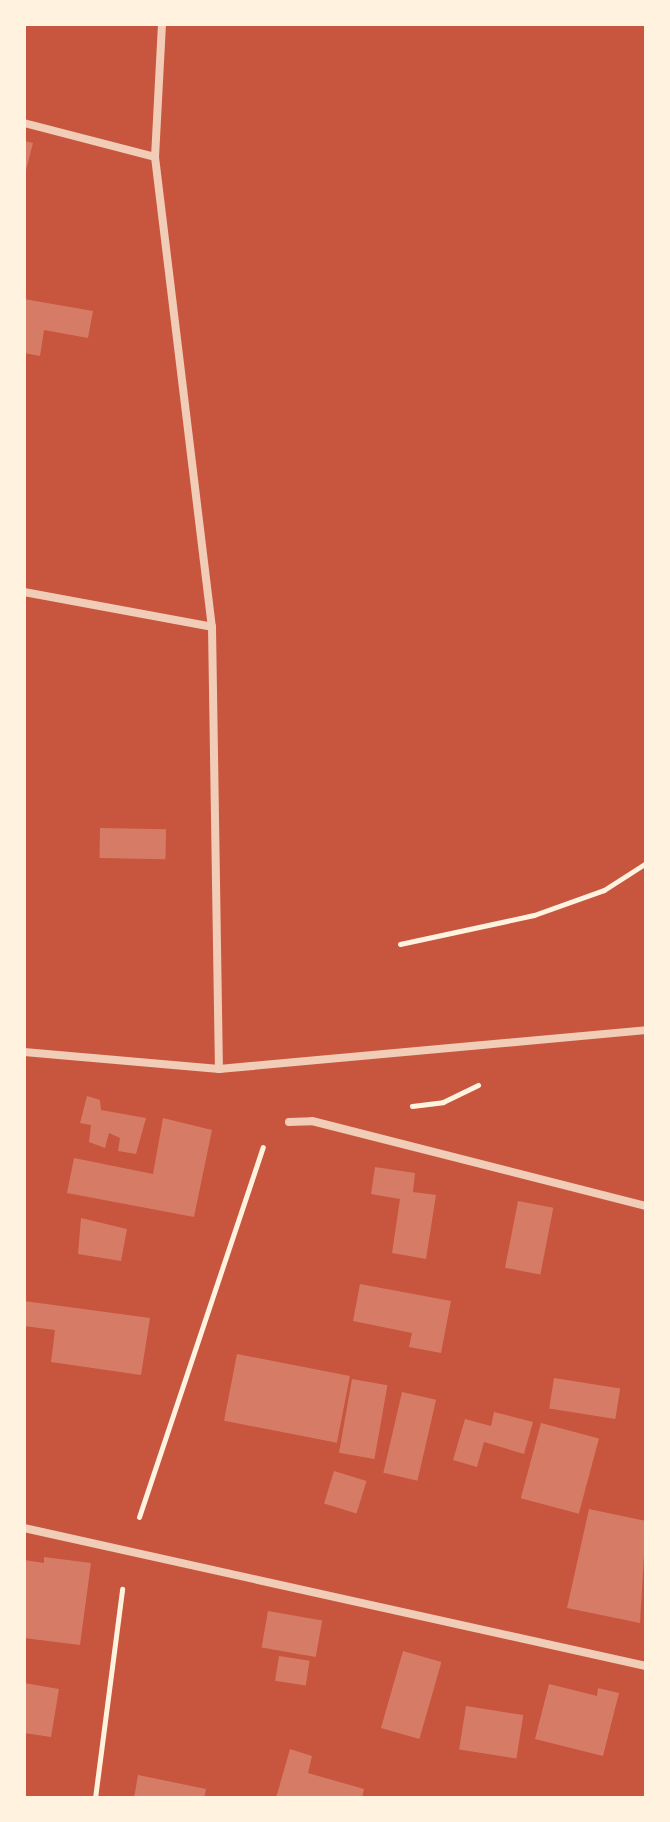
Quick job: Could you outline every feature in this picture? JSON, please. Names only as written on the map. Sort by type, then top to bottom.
[{"type":"street","points":[[162,24],[155,157],[212,627],[219,1069]]},
{"type":"street","points":[[24,123],[155,157]]},
{"type":"street","points":[[24,592],[212,627]]},
{"type":"street","points":[[24,1052],[219,1069],[646,1030]]},
{"type":"street","points":[[289,1122],[312,1121],[646,1206]]},
{"type":"street","points":[[24,1528],[127,1554],[646,1666]]},
{"type":"path","points":[[400,944],[534,915],[604,890],[646,863]]},
{"type":"path","points":[[95,1798],[127,1554],[267,1136],[289,1122]]},
{"type":"building","points":[[24,141],[33,143],[25,174],[24,173]]},
{"type":"building","points":[[24,299],[93,311],[88,338],[44,330],[40,356],[24,353]]},
{"type":"building","points":[[100,828],[166,829],[165,859],[99,858]]},
{"type":"building","points":[[87,1096],[100,1100],[101,1110],[146,1118],[136,1154],[118,1151],[120,1138],[109,1133],[105,1148],[89,1142],[91,1125],[80,1123]]},
{"type":"building","points":[[163,1118],[212,1130],[194,1217],[67,1193],[74,1158],[153,1174]]},
{"type":"building","points":[[375,1167],[415,1173],[413,1192],[436,1195],[426,1259],[392,1253],[400,1199],[371,1194]]},
{"type":"building","points":[[518,1201],[553,1208],[540,1275],[505,1268]]},
{"type":"building","points":[[81,1218],[127,1229],[121,1261],[78,1254]]},
{"type":"building","points":[[360,1284],[451,1301],[441,1353],[409,1347],[412,1333],[353,1321]]},
{"type":"building","points":[[24,1301],[150,1318],[141,1375],[51,1362],[55,1330],[24,1326]]},
{"type":"building","points":[[237,1354],[350,1376],[337,1443],[224,1421]]},
{"type":"building","points":[[554,1378],[620,1388],[615,1419],[549,1409]]},
{"type":"building","points":[[352,1379],[387,1385],[374,1459],[339,1453]]},
{"type":"building","points":[[402,1392],[436,1400],[417,1481],[383,1473]]},
{"type":"building","points":[[494,1412],[533,1422],[524,1454],[484,1442],[477,1467],[453,1460],[465,1419],[491,1426]]},
{"type":"building","points":[[541,1423],[599,1439],[579,1514],[521,1498]]},
{"type":"building","points":[[334,1471],[367,1481],[357,1513],[324,1504]]},
{"type":"building","points":[[589,1509],[646,1521],[640,1623],[567,1608]]},
{"type":"building","points":[[44,1557],[91,1563],[80,1645],[24,1638],[24,1560],[44,1563]]},
{"type":"building","points":[[268,1611],[322,1621],[316,1657],[262,1647]]},
{"type":"building","points":[[403,1651],[441,1662],[419,1739],[381,1728]]},
{"type":"building","points":[[279,1656],[310,1661],[306,1686],[275,1681]]},
{"type":"building","points":[[24,1683],[59,1689],[51,1737],[24,1733]]},
{"type":"building","points":[[549,1684],[597,1696],[598,1688],[619,1693],[603,1756],[535,1739]]},
{"type":"building","points":[[466,1706],[523,1715],[516,1759],[459,1749]]},
{"type":"building","points":[[290,1749],[312,1756],[308,1773],[364,1789],[362,1798],[276,1798]]},
{"type":"building","points":[[138,1775],[206,1789],[204,1798],[134,1798]]}]
